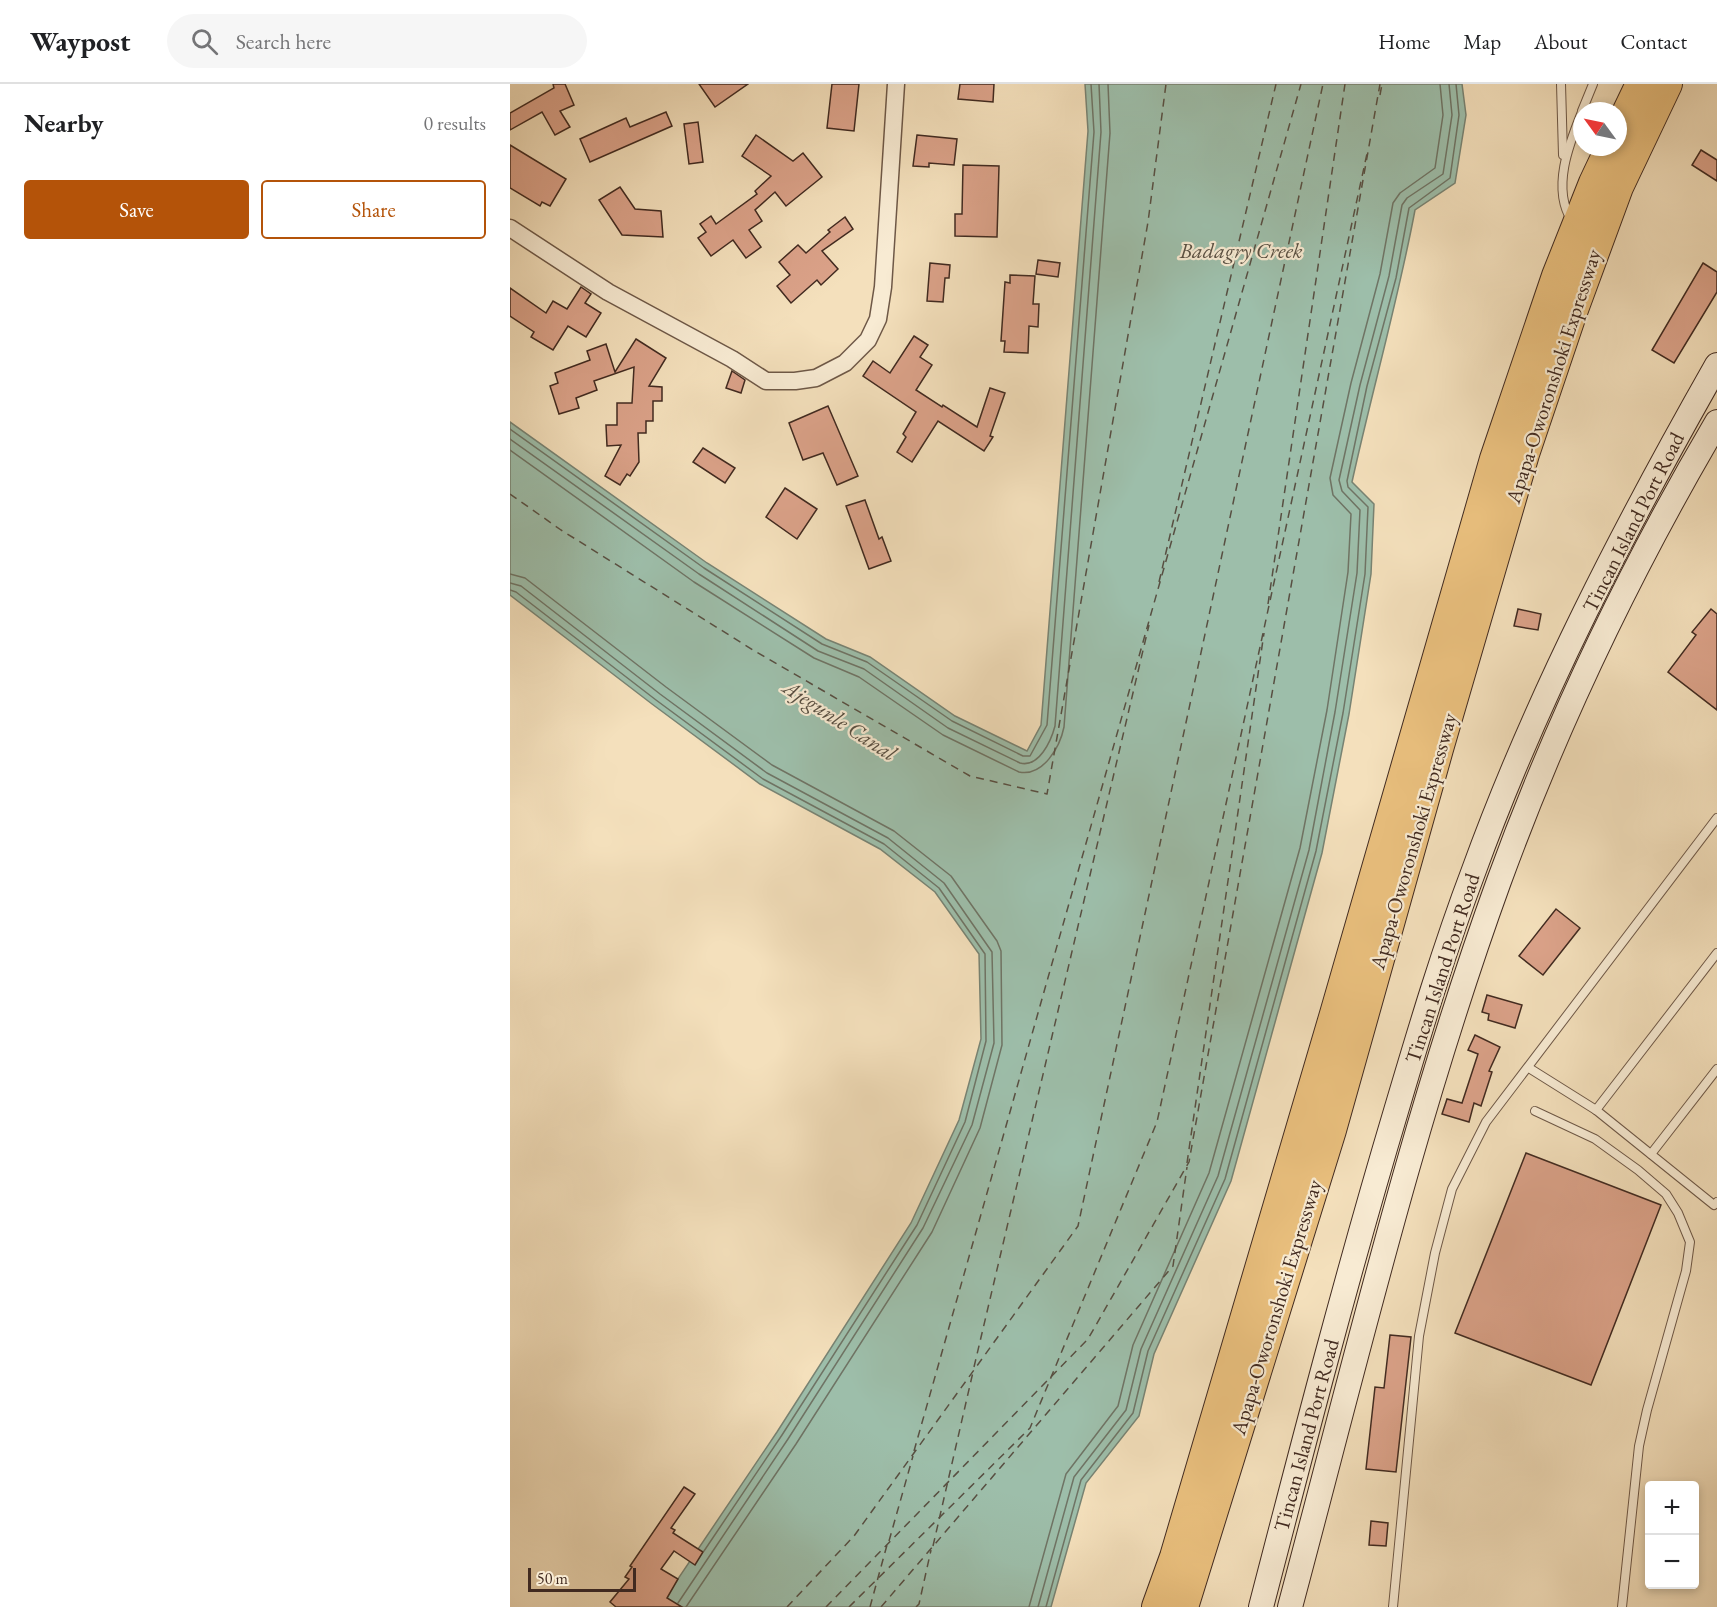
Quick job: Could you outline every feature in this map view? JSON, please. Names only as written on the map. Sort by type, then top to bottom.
[{"type":"highway","points":[[1627,113],[1641,84]]},
{"type":"highway","name":"Apapa-Oworonshoki Expressway","points":[[1183,1607],[1331,1130],[1524,454],[1618,186],[1667,84]]},
{"type":"highway","name":"Apapa-Oworonshoki Expressway","points":[[1157,1607],[1174,1557],[1335,1014],[1495,459],[1557,276],[1607,156]]},
{"type":"street","points":[[510,228],[608,292],[732,359],[766,381],[816,378],[845,363],[867,340],[878,319],[883,287],[897,84]]},
{"type":"street","name":"Tincan Island Port Road","points":[[1261,1607],[1371,1196],[1425,1013],[1474,869],[1521,752],[1612,557],[1717,365]]},
{"type":"street","name":"Tincan Island Port Road","points":[[1290,1607],[1398,1203],[1452,1019],[1500,879],[1546,762],[1590,662],[1692,464],[1717,422]]},
{"type":"lane","points":[[1561,84],[1564,137],[1563,194],[1567,213],[1576,228]]},
{"type":"lane","points":[[1586,102],[1593,84]]},
{"type":"lane","points":[[1563,177],[1573,134]]},
{"type":"lane","points":[[1393,1607],[1419,1336],[1438,1242],[1452,1189],[1486,1122],[1717,818]]},
{"type":"lane","points":[[1596,1110],[1717,953]]},
{"type":"lane","points":[[1529,1068],[1596,1110],[1716,1205]]},
{"type":"lane","points":[[1651,1154],[1717,1069]]},
{"type":"lane","points":[[1535,1111],[1595,1139],[1638,1170],[1666,1194],[1678,1213],[1690,1242],[1686,1271],[1639,1446],[1622,1607]]},
{"type":"water","name":"Badagry Creek","points":[[1085,84],[1462,84],[1466,115],[1455,183],[1415,210],[1352,482],[1374,504],[1371,574],[1349,714],[1322,853],[1231,1181],[1154,1354],[1139,1416],[1086,1483],[1051,1607],[659,1607],[777,1432],[911,1223],[959,1120],[981,1039],[979,954],[935,892],[880,849],[760,784],[510,595],[510,422],[707,563],[826,639],[870,657],[955,716],[1027,751],[1041,725],[1088,131]]},
{"type":"building","points":[[553,84],[565,84],[574,105],[560,111],[570,127],[555,135],[542,112],[510,130],[510,113],[554,88]]},
{"type":"building","points":[[699,84],[748,84],[715,107]]},
{"type":"building","points":[[832,84],[859,84],[854,131],[827,128]]},
{"type":"building","points":[[960,84],[994,84],[993,102],[958,99]]},
{"type":"building","points":[[666,112],[672,126],[590,162],[580,139],[626,118],[630,127]]},
{"type":"building","points":[[698,122],[703,162],[689,164],[684,124]]},
{"type":"building","points":[[756,135],[793,161],[803,153],[822,177],[786,206],[775,192],[755,210],[762,221],[749,230],[761,247],[746,258],[733,240],[711,256],[698,238],[706,232],[700,224],[711,216],[716,224],[757,194],[755,191],[771,176],[742,156]]},
{"type":"building","points":[[917,135],[957,139],[954,165],[929,163],[929,167],[913,166]]},
{"type":"building","points":[[510,145],[566,179],[550,206],[542,202],[540,206],[510,188]]},
{"type":"building","points":[[1701,150],[1717,160],[1717,181],[1692,165]]},
{"type":"building","points":[[963,165],[999,166],[997,237],[955,236],[955,214],[962,214]]},
{"type":"building","points":[[620,187],[635,209],[661,211],[663,237],[622,235],[599,200]]},
{"type":"building","points":[[845,217],[853,229],[822,251],[838,269],[821,285],[817,280],[791,303],[777,286],[790,275],[779,262],[798,245],[806,253],[830,232],[828,230]]},
{"type":"building","points":[[1038,260],[1060,263],[1058,277],[1036,274]]},
{"type":"building","points":[[930,263],[950,265],[949,278],[945,278],[943,302],[927,301]]},
{"type":"building","points":[[1703,263],[1717,272],[1717,292],[1674,363],[1652,350]]},
{"type":"building","points":[[1010,275],[1035,276],[1033,304],[1039,304],[1038,327],[1029,326],[1028,353],[1004,352],[1005,341],[1001,341],[1005,282],[1010,283]]},
{"type":"building","points":[[581,287],[591,294],[585,303],[601,313],[586,337],[568,326],[553,350],[531,337],[534,332],[510,316],[510,288],[546,313],[553,301],[567,309]]},
{"type":"building","points":[[914,336],[928,345],[920,357],[932,365],[916,390],[942,407],[943,405],[977,427],[990,388],[1005,393],[990,436],[993,437],[984,451],[938,421],[912,462],[897,452],[906,437],[903,434],[916,412],[863,376],[873,361],[890,373]]},
{"type":"building","points":[[636,339],[666,358],[649,386],[662,387],[662,401],[653,401],[653,421],[646,421],[646,433],[638,433],[639,462],[630,476],[627,474],[620,485],[605,476],[621,445],[607,446],[606,425],[617,425],[617,403],[632,403],[634,367],[594,381],[597,390],[576,398],[579,408],[559,414],[550,386],[558,383],[555,373],[590,360],[587,351],[606,344],[615,372]]},
{"type":"building","points":[[732,371],[745,380],[741,393],[726,388]]},
{"type":"building","points":[[828,406],[858,476],[837,485],[823,453],[803,460],[789,423]]},
{"type":"building","points":[[703,448],[735,468],[725,483],[693,462]]},
{"type":"building","points":[[785,488],[817,509],[797,539],[766,517]]},
{"type":"building","points":[[865,500],[879,539],[882,537],[891,561],[869,569],[846,506]]},
{"type":"building","points":[[1518,609],[1541,614],[1538,630],[1514,626]]},
{"type":"building","points":[[1711,609],[1717,614],[1717,710],[1668,672],[1696,635],[1692,632]]},
{"type":"building","points":[[1556,909],[1580,928],[1543,975],[1519,956]]},
{"type":"building","points":[[1487,995],[1522,1005],[1515,1028],[1488,1020],[1489,1014],[1482,1012]]},
{"type":"building","points":[[1475,1035],[1500,1047],[1489,1071],[1492,1072],[1481,1106],[1474,1103],[1469,1122],[1442,1114],[1447,1099],[1462,1103],[1478,1054],[1468,1050]]},
{"type":"building","points":[[1526,1153],[1661,1205],[1591,1385],[1455,1333]]},
{"type":"building","points":[[1390,1335],[1411,1337],[1396,1472],[1366,1469],[1375,1387],[1384,1388]]},
{"type":"building","points":[[684,1487],[695,1494],[671,1528],[675,1530],[673,1533],[703,1552],[695,1565],[674,1551],[661,1569],[678,1579],[667,1598],[682,1607],[616,1607],[610,1602],[629,1579],[625,1577],[632,1567],[630,1566]]},
{"type":"building","points":[[1371,1521],[1388,1523],[1386,1546],[1369,1545]]},
{"type":"ferry route","points":[[510,494],[561,530],[753,650],[970,776],[1047,794],[1148,222],[1166,84]]},
{"type":"ferry route","points":[[1159,582],[1276,84]]},
{"type":"ferry route","points":[[914,1451],[1301,84]]},
{"type":"ferry route","points":[[787,1607],[854,1536],[1078,1226],[1323,84]]},
{"type":"ferry route","points":[[1268,604],[1345,84]]},
{"type":"ferry route","points":[[826,1607],[1088,1339],[1189,1162],[1380,84]]},
{"type":"ferry route","points":[[1380,95],[1382,84]]},
{"type":"ferry route","points":[[849,1607],[1030,1428],[1157,1122],[1368,149]]},
{"type":"ferry route","points":[[974,1367],[1149,625]]},
{"type":"ferry route","points":[[1187,1163],[1264,633]]},
{"type":"ferry route","points":[[881,1607],[1173,1266],[1187,1167]]},
{"type":"ferry route","points":[[933,1546],[973,1372]]},
{"type":"ferry route","points":[[889,1541],[913,1456]]},
{"type":"ferry route","points":[[870,1607],[887,1545]]},
{"type":"ferry route","points":[[916,1607],[919,1604],[931,1550]]},
{"type":"water label","name":"Ajegunle Canal","points":[[840,720]]}]
